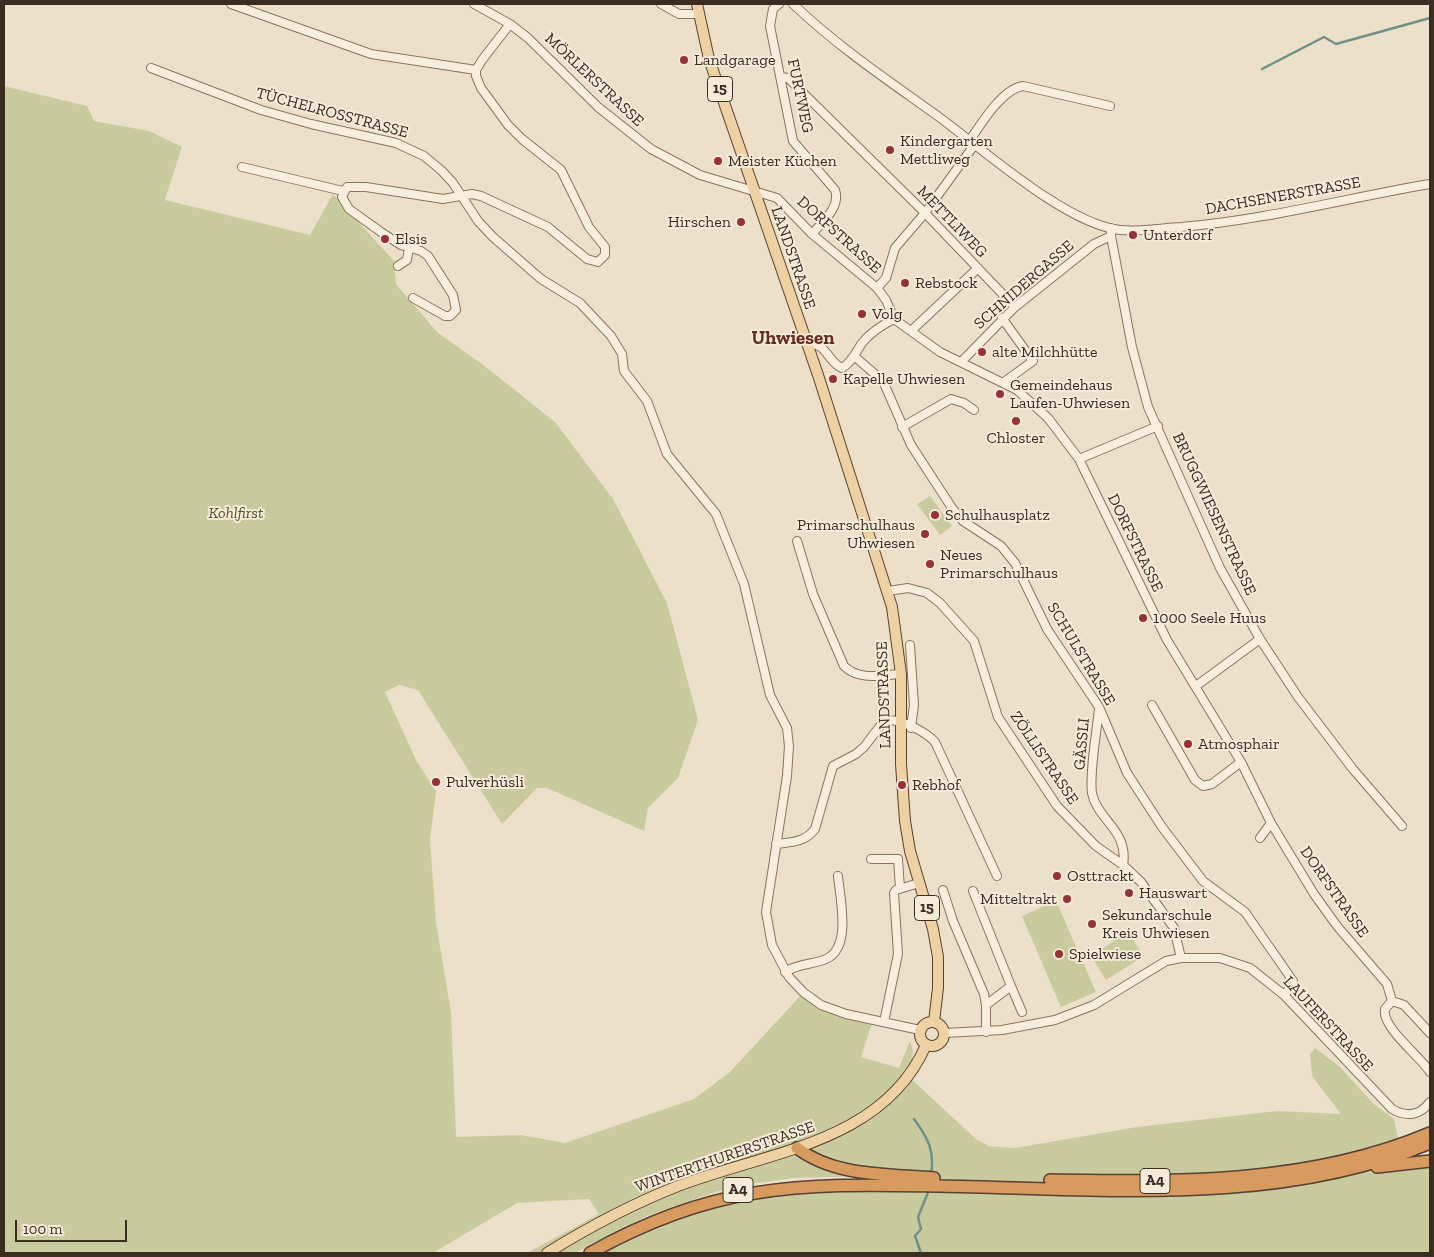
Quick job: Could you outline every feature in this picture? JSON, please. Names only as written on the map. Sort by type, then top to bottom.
[{"type":"highway","name":"A4","points":[[590,1253],[634,1230],[696,1207],[753,1193],[828,1185],[934,1178],[956,1182],[1162,1181],[1258,1175],[1316,1167],[1360,1157],[1430,1133]]},
{"type":"highway","name":"A4","points":[[902,1180],[1182,1189],[1272,1182],[1331,1173],[1376,1162],[1430,1143]]},
{"type":"highway","points":[[801,1152],[831,1166],[902,1180]]},
{"type":"highway","points":[[1331,1173],[1430,1161]]},
{"type":"main road","name":"LANDSTRASSE","points":[[698,9],[709,58],[807,345],[888,591],[895,624],[906,726],[901,764],[905,820],[919,883],[933,929],[938,957],[938,988],[934,1022]]},
{"type":"main road","points":[[934,1022],[942,1027],[944,1033],[939,1044],[926,1045],[920,1038],[920,1030],[926,1023],[934,1022]]},
{"type":"main road","name":"WINTERTHURERSTRASSE","points":[[547,1253],[602,1220],[656,1195],[714,1173],[801,1152],[865,1117],[889,1099],[906,1080],[926,1045]]},
{"type":"street","points":[[231,4],[371,54],[476,70]]},
{"type":"street","name":"MÖRLERSTRASSE","points":[[474,4],[510,24],[528,38],[616,123],[652,149],[700,175],[754,191]]},
{"type":"street","points":[[661,4],[679,14],[698,9]]},
{"type":"street","name":"FURTWEG","points":[[778,4],[773,9],[770,26],[782,77],[793,141],[835,190],[838,199],[836,206],[812,234]]},
{"type":"street","name":"DACHSENERSTRASSE","points":[[793,4],[825,34],[860,62],[1067,210],[1111,232],[1228,223],[1430,184]]},
{"type":"street","points":[[242,168],[343,191],[354,186],[443,199],[472,194],[481,196],[538,222],[557,233],[591,261],[598,262],[605,255],[605,247],[589,227],[562,170],[522,140],[508,125],[481,88],[476,76],[476,70],[510,24]]},
{"type":"street","name":"TÜCHELROSSTRASSE","points":[[151,68],[186,83],[285,117],[370,136],[411,149],[434,163],[493,237],[541,278],[580,303],[611,336],[618,346],[624,371],[628,379],[640,389],[647,401],[667,454],[716,514],[744,584],[770,695],[783,717],[789,737],[787,776],[766,912],[772,945],[786,972],[803,992],[821,1005],[846,1014],[920,1030]]},
{"type":"street","name":"METTLIWEG","points":[[782,77],[788,78],[925,213],[1015,307]]},
{"type":"street","points":[[877,288],[886,278],[895,248],[925,213],[972,142],[989,112],[1016,87],[1022,86],[1110,106]]},
{"type":"street","points":[[343,191],[342,201],[349,209],[401,245],[421,251],[430,259],[453,295],[456,310],[450,316],[445,316],[413,298]]},
{"type":"street","name":"DORFSTRASSE","points":[[754,191],[777,198],[812,234],[877,288],[886,300],[894,319],[931,346],[1004,382],[1023,394],[1040,409],[1061,433],[1079,459],[1167,640],[1241,762],[1271,823],[1314,894],[1337,926],[1387,984],[1392,1001]]},
{"type":"street","name":"SCHNIDERGASSE","points":[[961,362],[1002,318],[1111,232]]},
{"type":"street","name":"BRUGGWIESENSTRASSE","points":[[1111,232],[1144,393],[1220,568],[1260,639],[1322,728],[1352,768],[1402,826]]},
{"type":"street","points":[[398,266],[407,260],[409,247]]},
{"type":"street","points":[[911,331],[978,268]]},
{"type":"street","points":[[1002,318],[1033,361],[1004,382]]},
{"type":"street","points":[[807,345],[814,344],[821,347],[837,366],[842,368],[864,342],[881,326],[894,319]]},
{"type":"street","name":"SCHULSTRASSE","points":[[854,356],[883,381],[902,427],[952,508],[963,521],[1001,546],[1015,563],[1047,630],[1099,707],[1127,773],[1162,827],[1203,881],[1245,912],[1293,981],[1291,988],[1284,995]]},
{"type":"street","points":[[902,427],[951,399],[964,403],[974,410]]},
{"type":"street","points":[[1079,459],[1158,426]]},
{"type":"street","points":[[797,541],[813,594],[844,666],[853,674],[860,676],[901,674]]},
{"type":"street","name":"ZÖLLISTRASSE","points":[[888,591],[908,588],[927,593],[940,603],[974,641],[998,717],[1056,806],[1096,846],[1123,865],[1141,882],[1173,925],[1181,958]]},
{"type":"street","points":[[1196,686],[1260,639]]},
{"type":"street","points":[[906,726],[914,690],[910,645]]},
{"type":"street","points":[[1152,705],[1195,780],[1203,786],[1212,784],[1241,762]]},
{"type":"street","name":"GÄSSLI","points":[[1099,707],[1092,793],[1098,807],[1122,844],[1125,854],[1123,865]]},
{"type":"street","points":[[776,844],[802,840],[815,828],[829,772],[833,766],[856,754],[864,747],[884,721],[895,719],[906,726],[928,734],[940,750],[997,876]]},
{"type":"street","points":[[1260,838],[1271,823]]},
{"type":"street","points":[[870,859],[898,858],[900,888]]},
{"type":"street","points":[[786,972],[800,964],[828,958],[840,945],[842,930],[838,876]]},
{"type":"street","points":[[884,1022],[898,954],[894,899],[896,890],[919,883]]},
{"type":"street","points":[[943,890],[953,921],[979,979],[986,1005],[986,1032]]},
{"type":"street","points":[[973,891],[1022,1012]]},
{"type":"street","name":"LAUFERSTRASSE","points":[[944,1033],[986,1032],[1022,1028],[1069,1015],[1107,998],[1155,966],[1181,958],[1220,958],[1240,963],[1260,974],[1284,995],[1392,1110],[1412,1114],[1422,1110],[1430,1102]]},
{"type":"street","points":[[986,1005],[1011,986]]},
{"type":"street","points":[[1430,1033],[1404,1005],[1392,1001],[1384,1010],[1386,1021],[1430,1072]]},
{"type":"green space","name":"Kohlfirst","points":[[4,86],[87,106],[94,121],[149,131],[182,147],[165,200],[310,235],[333,194],[394,261],[396,284],[437,332],[486,367],[555,422],[613,499],[667,603],[698,720],[678,778],[648,808],[644,831],[547,788],[537,788],[502,824],[418,690],[399,685],[385,692],[416,760],[436,791],[430,840],[436,922],[451,1012],[456,1137],[521,1135],[565,1143],[694,1099],[730,1072],[801,995],[830,1012],[872,1023],[861,1057],[899,1068],[910,1041],[913,1052],[909,1077],[977,1140],[989,1146],[1015,1148],[1137,1127],[1277,1111],[1341,1114],[1312,1076],[1310,1054],[1315,1048],[1339,1066],[1374,1104],[1394,1119],[1403,1163],[1430,1161],[1430,1253],[594,1253],[671,1220],[719,1205],[774,1196],[867,1190],[868,1176],[793,1178],[718,1191],[647,1216],[575,1253],[527,1253],[599,1214],[589,1199],[517,1203],[433,1253],[4,1253]]},
{"type":"green space","name":"Schulhausplatz","points":[[930,496],[952,526],[940,535],[917,504]]},
{"type":"green space","name":"Spielwiese","points":[[1056,901],[1096,992],[1061,1007],[1022,916]]},
{"type":"green space","points":[[1128,932],[1144,956],[1106,980],[1091,956]]},
{"type":"waterway","points":[[1262,69],[1324,37],[1336,44],[1430,18]]},
{"type":"waterway","points":[[914,1119],[929,1145],[932,1159],[931,1175]]},
{"type":"waterway","points":[[921,1253],[915,1236],[921,1229],[918,1217],[929,1190]]},
{"type":"place","name":"Landgarage","points":[[684,60]]},
{"type":"place","name":"Kindergarten Mettliweg","points":[[890,150]]},
{"type":"place","name":"Meister Küchen","points":[[718,161]]},
{"type":"place","name":"Hirschen","points":[[741,222]]},
{"type":"place","name":"Unterdorf","points":[[1133,235]]},
{"type":"place","name":"Elsis","points":[[385,239]]},
{"type":"place","name":"Rebstock","points":[[905,283]]},
{"type":"place","name":"Volg","points":[[862,314]]},
{"type":"place","name":"alte Milchhütte","points":[[982,352]]},
{"type":"place","name":"Kapelle Uhwiesen","points":[[833,379]]},
{"type":"place","name":"Gemeindehaus Laufen-Uhwiesen","points":[[1000,394]]},
{"type":"place","name":"Chloster","points":[[1016,421]]},
{"type":"place","name":"Schulhausplatz","points":[[935,515]]},
{"type":"place","name":"Primarschulhaus Uhwiesen","points":[[925,534]]},
{"type":"place","name":"Neues Primarschulhaus","points":[[930,564]]},
{"type":"place","name":"1000 Seele Huus","points":[[1143,618]]},
{"type":"place","name":"Atmosphair","points":[[1188,744]]},
{"type":"place","name":"Pulverhüsli","points":[[436,782]]},
{"type":"place","name":"Rebhof","points":[[902,785]]},
{"type":"place","name":"Osttrackt","points":[[1057,876]]},
{"type":"place","name":"Hauswart","points":[[1129,893]]},
{"type":"place","name":"Mitteltrakt","points":[[1067,899]]},
{"type":"place","name":"Sekundarschule Kreis Uhwiesen","points":[[1092,924]]},
{"type":"place","name":"Spielwiese","points":[[1059,954]]},
{"type":"district","name":"Uhwiesen","points":[[793,339]]}]
